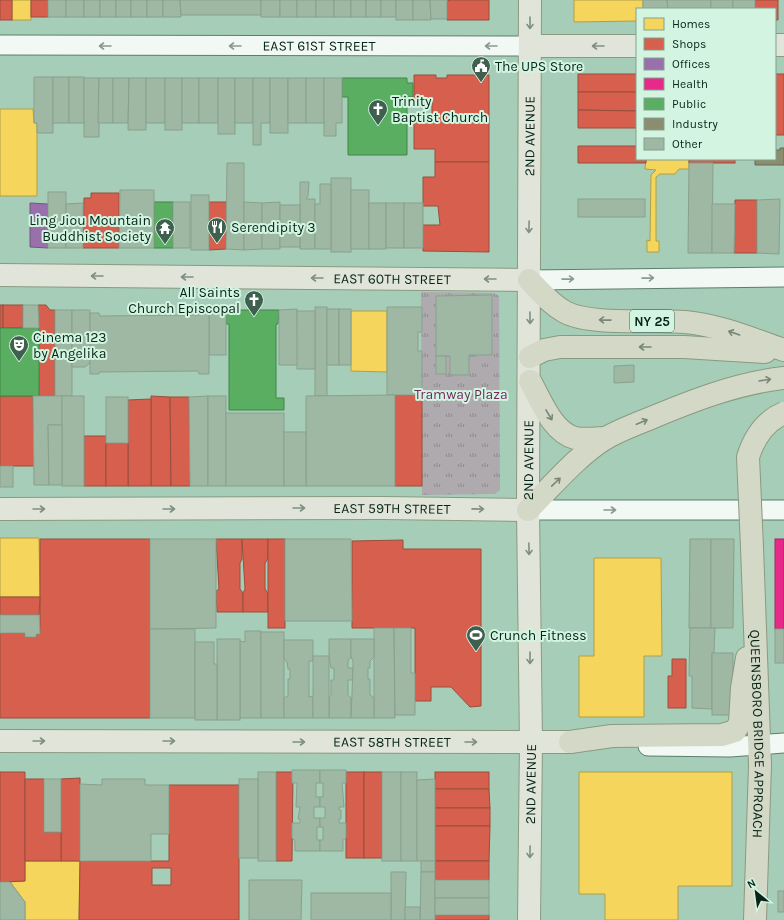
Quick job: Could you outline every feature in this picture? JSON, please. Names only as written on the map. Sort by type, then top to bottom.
[{"type":"highway","name":"NY 25","points":[[529,280],[556,307],[576,316],[594,319],[704,324],[784,351]]},
{"type":"highway","points":[[530,357],[544,350],[560,347],[684,347],[784,351]]},
{"type":"highway","points":[[528,510],[578,461],[606,438],[672,409],[756,382],[784,378]]},
{"type":"highway","points":[[530,381],[553,420],[563,432],[575,438],[582,439],[606,438]]},
{"type":"highway","name":"QUEENSBORO BRIDGE APPROACH","points":[[755,920],[759,745],[748,457],[752,444],[761,430],[784,413]]},
{"type":"highway","points":[[570,742],[612,736],[722,735],[736,731],[741,718],[742,688],[754,610]]},
{"type":"main road","name":"2ND AVENUE","points":[[529,920],[531,742],[528,510],[530,381],[530,0]]},
{"type":"main road","name":"EAST 61ST STREET","points":[[530,46],[636,46]]},
{"type":"main road","name":"EAST 60TH STREET","points":[[0,275],[529,280]]},
{"type":"main road","name":"EAST 59TH STREET","points":[[0,509],[383,508],[528,510]]},
{"type":"main road","name":"EAST 58TH STREET","points":[[0,741],[570,742]]},
{"type":"street","name":"EAST 61ST STREET","points":[[0,45],[530,46]]},
{"type":"street","name":"EAST 60TH STREET","points":[[529,280],[784,277]]},
{"type":"street","name":"EAST 59TH STREET","points":[[528,510],[784,510]]},
{"type":"street","name":"EAST 58TH STREET","points":[[570,742],[613,746],[730,747],[784,743]]},
{"type":"green space","name":"Tramway Plaza","points":[[421,292],[494,293],[499,296],[500,490],[495,494],[422,495]]},
{"type":"building: Homes","points":[[12,0],[31,0],[31,20],[12,20]]},
{"type":"building: Homes","points":[[574,0],[643,0],[643,8],[636,8],[636,21],[574,22]]},
{"type":"building: Homes","points":[[0,109],[33,109],[34,123],[37,123],[37,196],[0,196]]},
{"type":"building: Homes","points":[[646,160],[689,160],[689,169],[679,169],[675,174],[660,174],[656,177],[656,241],[659,241],[659,252],[647,252],[647,240],[650,241],[651,175],[656,170],[645,169]]},
{"type":"building: Homes","points":[[351,311],[387,311],[387,372],[351,371]]},
{"type":"building: Homes","points":[[0,538],[39,538],[40,597],[0,597]]},
{"type":"building: Homes","points":[[594,558],[661,558],[662,656],[644,656],[644,717],[579,717],[579,656],[594,656]]},
{"type":"building: Homes","points":[[579,772],[732,772],[732,886],[678,886],[678,920],[605,920],[605,894],[579,894]]},
{"type":"building: Homes","points":[[25,861],[80,861],[79,920],[25,920],[25,902],[10,882],[25,881]]},
{"type":"building: Shops","points":[[0,0],[12,0],[12,20],[0,20]]},
{"type":"building: Shops","points":[[31,0],[48,0],[48,17],[31,17]]},
{"type":"building: Shops","points":[[489,0],[489,20],[447,20],[447,1]]},
{"type":"building: Shops","points":[[755,0],[778,0],[778,20],[776,20],[776,8],[755,8]]},
{"type":"building: Shops","points":[[578,74],[636,74],[636,92],[578,92]]},
{"type":"building: Shops","points":[[776,74],[784,74],[784,135],[776,135]]},
{"type":"building: Shops","points":[[414,75],[436,75],[436,78],[447,78],[447,75],[489,75],[489,162],[435,162],[435,149],[414,149],[414,121],[432,121],[432,102],[414,102]]},
{"type":"building: Shops","points":[[578,92],[636,92],[636,111],[578,110]]},
{"type":"building: Shops","points":[[578,110],[636,111],[636,128],[578,128]]},
{"type":"building: Shops","points":[[578,146],[636,146],[636,160],[646,160],[646,163],[578,163]]},
{"type":"building: Shops","points":[[689,160],[735,160],[735,163],[689,163]]},
{"type":"building: Shops","points":[[435,162],[489,162],[489,252],[423,251],[423,225],[440,225],[438,206],[423,206],[423,177],[435,177]]},
{"type":"building: Shops","points":[[91,193],[119,193],[119,248],[83,248],[84,198],[91,198]]},
{"type":"building: Shops","points":[[735,200],[757,200],[757,253],[734,253]]},
{"type":"building: Shops","points":[[209,202],[227,202],[226,249],[209,250]]},
{"type":"building: Shops","points":[[0,305],[3,305],[3,328],[0,328]]},
{"type":"building: Shops","points":[[3,305],[23,305],[23,328],[3,328]]},
{"type":"building: Shops","points":[[38,305],[46,305],[50,310],[55,310],[55,396],[39,396]]},
{"type":"building: Shops","points":[[395,395],[422,395],[422,486],[395,486]]},
{"type":"building: Shops","points":[[0,396],[33,396],[34,466],[0,466]]},
{"type":"building: Shops","points":[[151,396],[170,397],[171,486],[151,486]]},
{"type":"building: Shops","points":[[170,397],[189,397],[190,486],[171,486]]},
{"type":"building: Shops","points":[[151,399],[151,486],[128,486],[128,400]]},
{"type":"building: Shops","points":[[84,436],[106,436],[106,486],[84,486]]},
{"type":"building: Shops","points":[[106,443],[128,443],[128,486],[106,486]]},
{"type":"building: Shops","points":[[40,539],[150,539],[150,718],[0,718],[0,633],[25,633],[25,637],[36,637],[36,634],[40,634]]},
{"type":"building: Shops","points":[[216,539],[242,539],[240,589],[243,593],[243,612],[217,612],[216,591],[219,589]]},
{"type":"building: Shops","points":[[242,539],[268,539],[268,559],[265,563],[265,589],[268,593],[268,612],[243,612],[243,593],[245,589]]},
{"type":"building: Shops","points":[[268,539],[285,539],[285,628],[268,628]]},
{"type":"building: Shops","points":[[403,540],[403,549],[481,549],[481,706],[470,707],[451,687],[431,687],[431,701],[415,701],[415,628],[352,628],[352,541]]},
{"type":"building: Shops","points":[[0,597],[40,597],[39,615],[0,615]]},
{"type":"building: Shops","points":[[672,659],[686,659],[686,708],[668,708],[668,676],[672,676]]},
{"type":"building: Shops","points":[[0,772],[25,772],[25,881],[0,882]]},
{"type":"building: Shops","points":[[276,772],[293,772],[292,861],[276,861]]},
{"type":"building: Shops","points":[[346,772],[364,772],[364,858],[346,858]]},
{"type":"building: Shops","points":[[364,772],[382,772],[382,858],[364,858]]},
{"type":"building: Shops","points":[[435,772],[489,772],[489,789],[435,789]]},
{"type":"building: Shops","points":[[80,778],[80,861],[61,861],[61,779]]},
{"type":"building: Shops","points":[[25,779],[44,779],[44,832],[61,832],[61,861],[25,861]]},
{"type":"building: Shops","points":[[169,785],[239,785],[239,920],[79,920],[80,861],[169,861]],"holes":[[[152,868],[171,868],[171,885],[152,885]]]},
{"type":"building: Shops","points":[[435,789],[489,789],[490,808],[435,808]]},
{"type":"building: Shops","points":[[435,808],[490,808],[490,826],[435,826]]},
{"type":"building: Shops","points":[[435,826],[490,826],[489,861],[435,861]]},
{"type":"building: Shops","points":[[435,861],[489,861],[489,880],[435,880]]},
{"type":"building: Shops","points":[[435,915],[489,915],[489,920],[435,920]]},
{"type":"building: Offices","points":[[30,203],[48,204],[48,248],[30,247]]},
{"type":"building: Health","points":[[775,539],[784,539],[784,629],[775,629]]},
{"type":"building: Public","name":"Trinity Baptist Church","points":[[342,78],[407,78],[407,83],[413,83],[413,97],[407,97],[407,155],[348,155],[348,97],[342,97]]},
{"type":"building: Public","points":[[154,202],[173,202],[173,248],[154,248]]},
{"type":"building: Public","points":[[226,310],[279,310],[278,324],[276,324],[276,398],[284,398],[284,410],[229,410],[229,324],[226,324]]},
{"type":"building: Public","name":"Cinema 123 by Angelika","points":[[0,328],[39,328],[39,396],[0,396]]},
{"type":"building: Industry","points":[[780,148],[784,148],[784,165],[755,165],[755,160],[776,160],[776,150],[780,150]]},
{"type":"building: Other","points":[[48,0],[66,0],[66,17],[48,17]]},
{"type":"building: Other","points":[[66,0],[84,0],[84,17],[66,17]]},
{"type":"building: Other","points":[[84,0],[100,0],[100,17],[84,17]]},
{"type":"building: Other","points":[[100,0],[116,0],[116,17],[100,17]]},
{"type":"building: Other","points":[[116,0],[131,0],[131,17],[116,17]]},
{"type":"building: Other","points":[[131,0],[147,0],[147,17],[131,17]]},
{"type":"building: Other","points":[[147,0],[163,0],[163,17],[147,17]]},
{"type":"building: Other","points":[[163,0],[180,0],[181,17],[163,17]]},
{"type":"building: Other","points":[[180,0],[261,0],[261,15],[181,15]]},
{"type":"building: Other","points":[[261,0],[280,0],[280,17],[261,17]]},
{"type":"building: Other","points":[[280,0],[297,0],[297,17],[280,17]]},
{"type":"building: Other","points":[[297,0],[316,0],[316,17],[297,17]]},
{"type":"building: Other","points":[[316,0],[334,0],[334,17],[316,17]]},
{"type":"building: Other","points":[[334,0],[351,0],[351,17],[334,17]]},
{"type":"building: Other","points":[[351,0],[366,0],[366,17],[351,17]]},
{"type":"building: Other","points":[[366,0],[381,0],[381,17],[366,17]]},
{"type":"building: Other","points":[[381,0],[396,0],[396,17],[381,17]]},
{"type":"building: Other","points":[[396,0],[413,0],[413,20],[396,20]]},
{"type":"building: Other","points":[[413,0],[430,0],[431,20],[413,20]]},
{"type":"building: Other","points":[[430,0],[447,0],[447,19],[431,19]]},
{"type":"building: Other","points":[[643,0],[667,0],[668,8],[643,8]]},
{"type":"building: Other","points":[[667,0],[711,0],[711,8],[668,8]]},
{"type":"building: Other","points":[[711,0],[733,0],[733,8],[711,8]]},
{"type":"building: Other","points":[[733,0],[755,0],[755,8],[733,8]]},
{"type":"building: Other","points":[[34,77],[53,77],[53,133],[37,133],[37,123],[34,123]]},
{"type":"building: Other","points":[[53,77],[69,77],[69,123],[53,123]]},
{"type":"building: Other","points":[[69,77],[84,77],[84,123],[69,123]]},
{"type":"building: Other","points":[[84,78],[99,78],[99,137],[84,137]]},
{"type":"building: Other","points":[[99,78],[113,78],[113,123],[98,123]]},
{"type":"building: Other","points":[[113,78],[129,78],[128,123],[113,123]]},
{"type":"building: Other","points":[[129,78],[146,78],[146,130],[128,130]]},
{"type":"building: Other","points":[[146,78],[165,78],[165,123],[146,123]]},
{"type":"building: Other","points":[[165,78],[182,78],[182,130],[165,130]]},
{"type":"building: Other","points":[[182,78],[199,78],[199,123],[182,123]]},
{"type":"building: Other","points":[[199,78],[218,78],[218,123],[199,123]]},
{"type":"building: Other","points":[[218,78],[235,78],[235,134],[218,134]]},
{"type":"building: Other","points":[[235,78],[253,78],[253,123],[235,123]]},
{"type":"building: Other","points":[[253,78],[270,78],[270,123],[261,123],[261,145],[253,145]]},
{"type":"building: Other","points":[[270,78],[288,78],[288,133],[270,133]]},
{"type":"building: Other","points":[[288,78],[306,78],[306,123],[288,123]]},
{"type":"building: Other","points":[[306,78],[324,78],[324,123],[306,123]]},
{"type":"building: Other","points":[[324,78],[342,78],[342,123],[336,123],[336,136],[324,136]]},
{"type":"building: Other","points":[[227,163],[244,163],[244,250],[226,249]]},
{"type":"building: Other","points":[[689,163],[713,163],[712,253],[688,253]]},
{"type":"building: Other","points":[[331,178],[351,178],[351,252],[331,252]]},
{"type":"building: Other","points":[[300,182],[309,182],[308,196],[306,199],[315,199],[315,249],[300,249]]},
{"type":"building: Other","points":[[320,184],[331,184],[331,249],[315,249],[315,204],[320,204]]},
{"type":"building: Other","points":[[120,190],[154,190],[154,248],[119,248]]},
{"type":"building: Other","points":[[351,190],[369,190],[369,249],[351,249]]},
{"type":"building: Other","points":[[48,192],[66,192],[66,248],[48,248]]},
{"type":"building: Other","points":[[191,195],[209,195],[209,250],[191,250]]},
{"type":"building: Other","points":[[578,199],[645,199],[645,217],[578,217]]},
{"type":"building: Other","points":[[780,199],[779,254],[757,253],[757,200]]},
{"type":"building: Other","points":[[173,202],[190,202],[190,248],[173,248]]},
{"type":"building: Other","points":[[244,202],[262,203],[262,249],[244,250]]},
{"type":"building: Other","points":[[280,202],[280,249],[262,249],[262,203]]},
{"type":"building: Other","points":[[83,203],[83,248],[66,248],[66,204]]},
{"type":"building: Other","points":[[369,203],[386,203],[386,249],[369,249]]},
{"type":"building: Other","points":[[386,203],[404,203],[404,248],[386,248]]},
{"type":"building: Other","points":[[404,203],[423,203],[423,248],[404,248]]},
{"type":"building: Other","points":[[712,204],[735,204],[734,253],[712,253]]},
{"type":"building: Other","points":[[280,205],[300,205],[300,247],[280,247]]},
{"type":"building: Other","points":[[492,295],[492,355],[469,355],[469,375],[450,375],[450,356],[436,356],[436,296]]},
{"type":"building: Other","points":[[23,305],[38,305],[39,328],[23,328]]},
{"type":"building: Other","points":[[315,307],[327,307],[327,396],[315,396]]},
{"type":"building: Other","points":[[387,307],[422,307],[422,332],[418,332],[418,351],[422,351],[422,395],[387,395]]},
{"type":"building: Other","points":[[297,309],[298,365],[279,365],[279,310]]},
{"type":"building: Other","points":[[327,309],[339,309],[339,365],[327,365]]},
{"type":"building: Other","points":[[339,309],[351,309],[351,365],[339,365]]},
{"type":"building: Other","points":[[55,310],[72,310],[72,396],[55,396]]},
{"type":"building: Other","points":[[72,310],[90,310],[90,363],[85,367],[72,367]]},
{"type":"building: Other","points":[[209,310],[226,310],[226,355],[209,355]]},
{"type":"building: Other","points":[[297,311],[315,311],[315,369],[297,369]]},
{"type":"building: Other","points":[[90,313],[99,313],[100,316],[199,315],[199,313],[209,313],[209,374],[199,374],[198,371],[99,372],[99,374],[90,374]]},
{"type":"building: Other","points":[[436,356],[446,356],[446,374],[436,374]]},
{"type":"building: Other","points":[[634,365],[634,382],[614,383],[614,366]]},
{"type":"building: Other","points":[[395,395],[395,486],[306,486],[306,396]]},
{"type":"building: Other","points":[[33,396],[62,396],[62,425],[48,425],[49,485],[34,485]]},
{"type":"building: Other","points":[[62,396],[84,396],[84,486],[62,486]]},
{"type":"building: Other","points":[[208,396],[208,486],[190,486],[189,397]]},
{"type":"building: Other","points":[[208,396],[226,396],[226,486],[208,486]]},
{"type":"building: Other","points":[[106,397],[128,397],[128,443],[106,443]]},
{"type":"building: Other","points":[[226,413],[284,413],[284,486],[226,486]]},
{"type":"building: Other","points":[[48,425],[62,425],[62,485],[49,485]]},
{"type":"building: Other","points":[[284,432],[306,432],[306,486],[284,486]]},
{"type":"building: Other","points":[[0,466],[13,466],[13,487],[0,487]]},
{"type":"building: Other","points":[[150,539],[216,539],[216,628],[150,629]]},
{"type":"building: Other","points":[[285,539],[351,539],[352,621],[285,621]]},
{"type":"building: Other","points":[[690,539],[711,539],[711,628],[689,628]]},
{"type":"building: Other","points":[[711,539],[734,539],[733,628],[711,628]]},
{"type":"building: Other","points":[[0,615],[39,615],[40,634],[36,634],[36,637],[25,637],[25,633],[0,633]]},
{"type":"building: Other","points":[[374,628],[394,628],[395,718],[374,718]]},
{"type":"building: Other","points":[[394,628],[411,628],[411,673],[415,673],[415,715],[395,715]]},
{"type":"building: Other","points":[[690,628],[715,628],[714,653],[712,653],[712,709],[692,708],[692,676],[689,676]]},
{"type":"building: Other","points":[[150,629],[195,629],[195,718],[150,718]]},
{"type":"building: Other","points":[[775,629],[784,629],[784,663],[775,663]]},
{"type":"building: Other","points":[[245,631],[261,631],[261,718],[240,718],[240,641],[245,642]]},
{"type":"building: Other","points":[[261,632],[284,632],[284,718],[261,718]]},
{"type":"building: Other","points":[[217,639],[240,639],[240,720],[217,720]]},
{"type":"building: Other","points":[[329,639],[351,639],[351,657],[348,661],[348,668],[353,668],[353,680],[348,680],[348,695],[351,698],[351,718],[329,718],[329,698],[331,695],[331,680],[334,680],[334,668],[331,668],[329,657]]},
{"type":"building: Other","points":[[351,639],[374,639],[374,657],[370,661],[370,668],[368,668],[368,679],[370,679],[370,695],[374,698],[374,718],[351,718],[353,661],[351,657]]},
{"type":"building: Other","points":[[284,640],[313,640],[313,661],[309,661],[309,697],[313,696],[313,718],[284,718],[284,698],[288,696],[288,679],[290,679],[290,669],[288,669],[287,662],[284,659]]},
{"type":"building: Other","points":[[195,642],[214,642],[214,664],[217,664],[217,720],[195,720]]},
{"type":"building: Other","points":[[712,653],[733,653],[733,715],[712,715]]},
{"type":"building: Other","points":[[313,656],[329,656],[329,718],[313,718]]},
{"type":"building: Other","points":[[292,770],[320,770],[320,783],[316,783],[316,797],[320,797],[320,807],[314,807],[314,818],[320,818],[320,827],[317,827],[317,840],[320,840],[320,851],[295,851],[295,841],[292,838],[292,823],[300,823],[300,819],[298,819],[300,807],[296,807],[297,783],[292,783]]},
{"type":"building: Other","points":[[320,770],[346,770],[346,783],[342,783],[344,807],[339,807],[339,810],[341,810],[341,819],[339,819],[339,823],[346,823],[346,838],[343,840],[343,851],[320,851],[320,840],[323,840],[323,827],[320,827],[320,818],[325,818],[325,807],[320,807],[320,797],[323,797],[323,783],[320,783]]},
{"type":"building: Other","points":[[258,772],[276,772],[276,861],[258,861]]},
{"type":"building: Other","points":[[382,772],[401,772],[401,861],[382,861]]},
{"type":"building: Other","points":[[401,772],[417,772],[417,861],[401,861]]},
{"type":"building: Other","points":[[44,779],[61,779],[61,832],[44,832]]},
{"type":"building: Other","points":[[102,779],[145,779],[145,785],[169,785],[169,834],[151,834],[151,861],[80,861],[80,784],[102,785]]},
{"type":"building: Other","points":[[239,779],[258,779],[258,858],[239,858]]},
{"type":"building: Other","points":[[435,779],[435,861],[417,861],[417,780]]},
{"type":"building: Other","points":[[421,861],[435,861],[435,872],[421,872]]},
{"type":"building: Other","points":[[391,872],[406,872],[405,920],[391,920]]},
{"type":"building: Other","points":[[421,872],[435,872],[435,920],[420,920]]},
{"type":"building: Other","points":[[249,880],[302,880],[301,920],[249,920]]},
{"type":"building: Other","points":[[435,880],[489,880],[489,898],[435,898]]},
{"type":"building: Other","points":[[0,882],[10,882],[25,902],[25,920],[0,920]]},
{"type":"building: Other","points":[[778,891],[784,891],[784,912],[778,912]]},
{"type":"building: Other","points":[[311,893],[391,893],[391,920],[311,920]]},
{"type":"building: Other","points":[[435,898],[489,898],[489,915],[435,915]]},
{"type":"building: Other","points":[[405,907],[420,907],[420,920],[405,920]]},
{"type":"place","name":"The UPS Store","points":[[481,83]]},
{"type":"place","name":"Trinity Baptist Church","points":[[378,126]]},
{"type":"place","name":"Serendipity 3","points":[[217,244]]},
{"type":"place","name":"Ling Jiou Mountain Buddhist Society","points":[[165,245]]},
{"type":"place","name":"All Saints Church Episcopal","points":[[254,317]]},
{"type":"place","name":"Cinema 123 by Angelika","points":[[19,362]]},
{"type":"place","name":"Crunch Fitness","points":[[476,652]]}]
